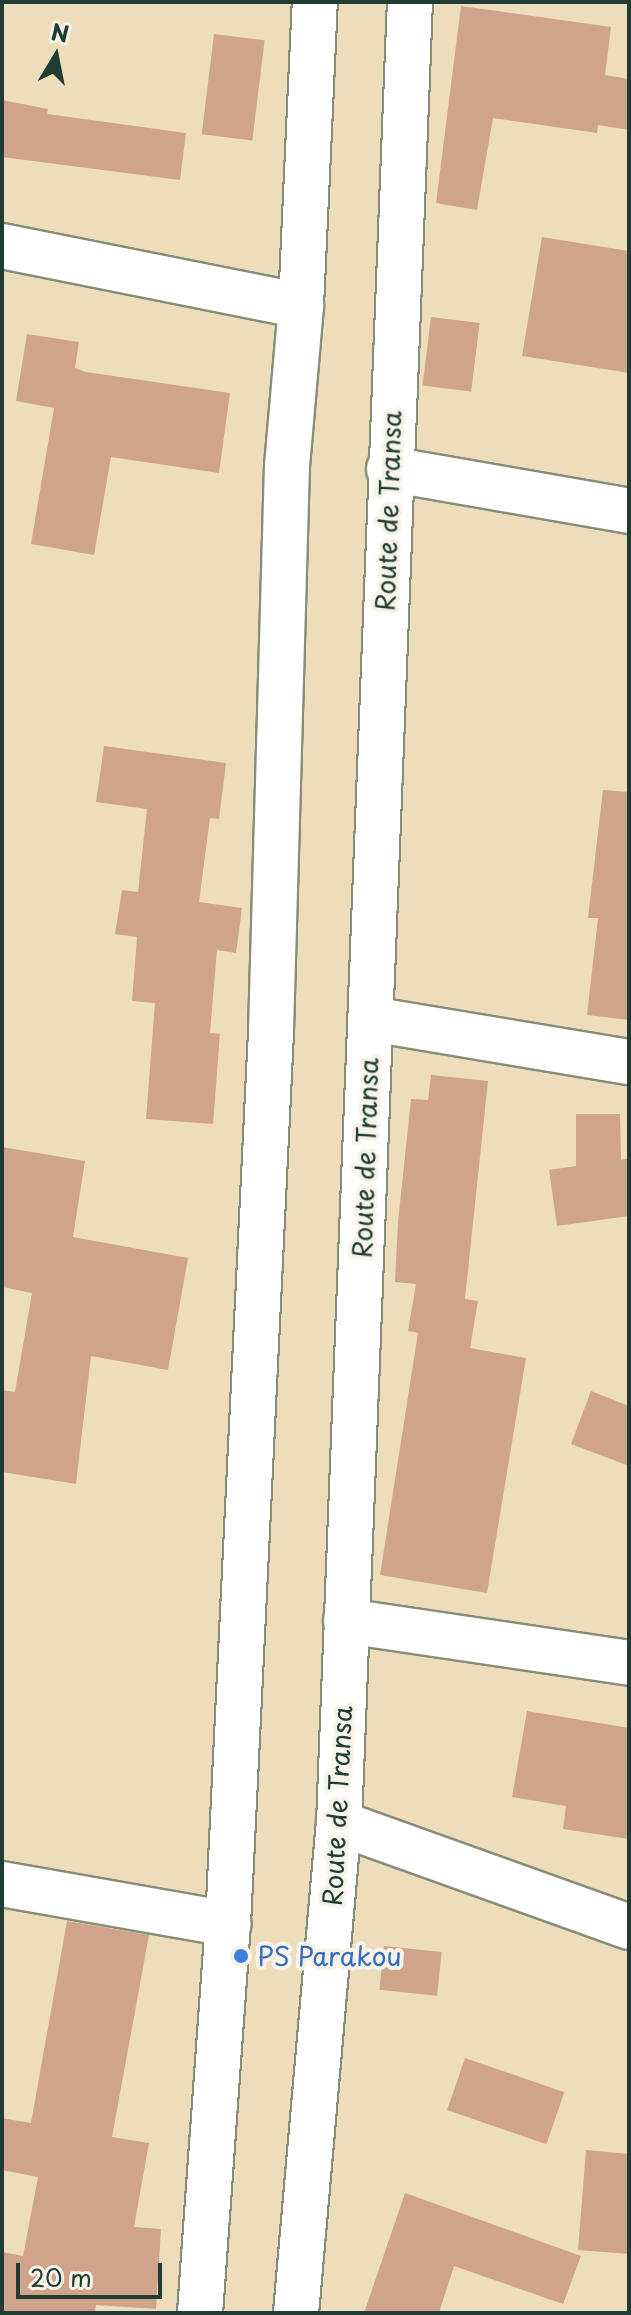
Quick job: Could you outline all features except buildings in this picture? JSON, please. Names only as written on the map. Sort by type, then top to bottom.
[{"type":"main road","points":[[200,2313],[228,1924],[271,1031],[287,466],[301,306],[315,2]]},
{"type":"main road","name":"Route de Transa","points":[[296,2313],[339,1823],[389,469],[410,2]]},
{"type":"main road","points":[[2,246],[301,306]]},
{"type":"main road","points":[[389,469],[629,511]]},
{"type":"main road","points":[[371,1019],[629,1062]]},
{"type":"main road","points":[[346,1621],[629,1663]]},
{"type":"main road","points":[[339,1823],[629,1927]]},
{"type":"main road","points":[[2,1884],[228,1924]]},
{"type":"place","name":"PS Parakou","points":[[241,1956]]}]
